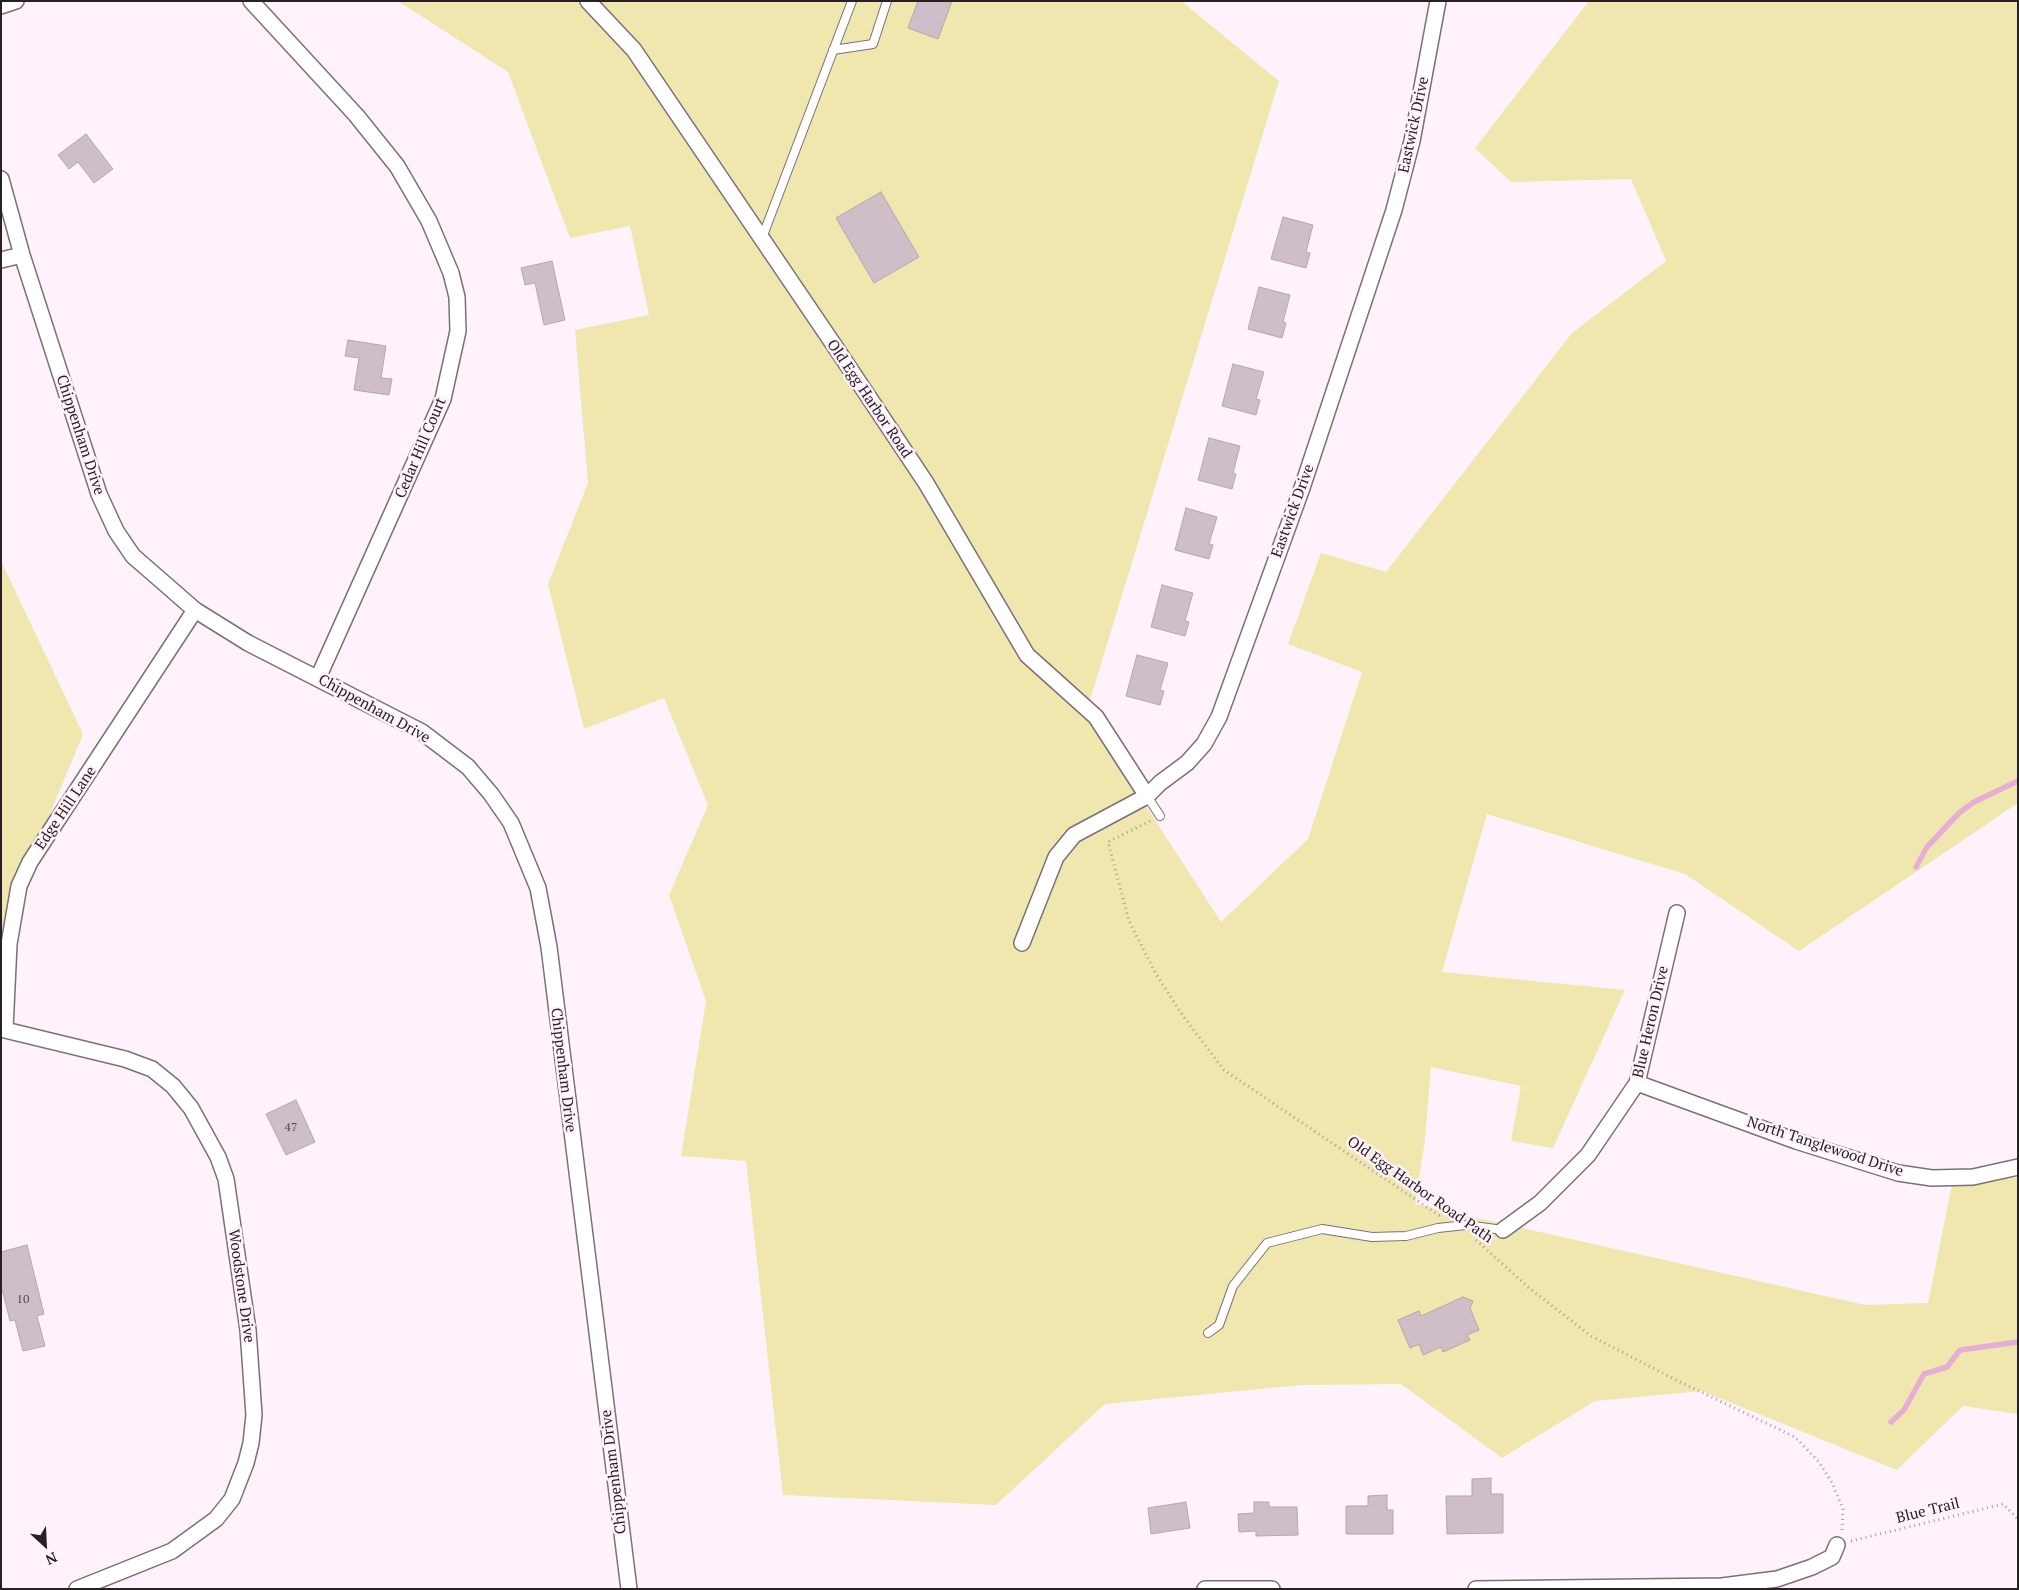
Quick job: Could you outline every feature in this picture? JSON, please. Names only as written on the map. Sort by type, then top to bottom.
[{"type":"street","points":[[1,6],[16,1]]},
{"type":"street","name":"Cedar Hill Court","points":[[251,1],[356,116],[397,166],[429,221],[452,273],[457,297],[458,331],[443,399],[318,678]]},
{"type":"street","name":"Old Egg Harbor Road","points":[[588,1],[634,50],[926,483],[1027,655],[1096,717],[1147,796]]},
{"type":"street","name":"Eastwick Drive","points":[[1022,943],[1056,857],[1074,835],[1147,796],[1160,783],[1187,763],[1198,751],[1218,718],[1302,488],[1394,210],[1412,141],[1438,1]]},
{"type":"street","name":"Chippenham Drive","points":[[1,179],[22,255],[98,494],[116,531],[134,556],[195,610],[248,643],[422,732],[468,767],[511,822],[538,888],[549,947],[628,1589]]},
{"type":"street","points":[[1,260],[22,255]]},
{"type":"street","name":"Edge Hill Lane","points":[[3,1029],[9,944],[19,886],[30,862],[195,610]]},
{"type":"street","name":"Blue Heron Drive","points":[[1503,1230],[1540,1203],[1588,1155],[1637,1083],[1677,913]]},
{"type":"street","name":"Woodstone Drive","points":[[3,1029],[125,1058],[152,1070],[173,1086],[191,1108],[218,1156],[226,1179],[248,1330],[254,1415],[251,1444],[232,1499],[216,1519],[172,1551],[77,1589]]},
{"type":"street","name":"North Tanglewood Drive","points":[[1637,1083],[1796,1141],[1898,1172],[1932,1178],[1972,1177],[2018,1167]]},
{"type":"street","points":[[1476,1589],[1722,1586],[1777,1579],[1832,1557],[1837,1545]]},
{"type":"street","points":[[1205,1589],[1272,1589]]},
{"type":"lane","points":[[761,239],[852,1]]},
{"type":"lane","points":[[832,50],[873,44],[887,1]]},
{"type":"lane","points":[[1147,796],[1160,816]]},
{"type":"lane","points":[[1208,1333],[1219,1325],[1233,1286],[1267,1244],[1322,1229],[1372,1237],[1406,1236],[1466,1226],[1503,1230]]},
{"type":"path","name":"Old Egg Harbor Road Path","points":[[1160,816],[1108,842],[1130,921],[1156,974],[1183,1016],[1224,1070],[1479,1242],[1528,1288],[1591,1336],[1678,1381],[1795,1437],[1819,1462],[1832,1483],[1843,1508],[1841,1537],[1837,1545]]},
{"type":"path","name":"Blue Trail","points":[[1837,1545],[2003,1504],[2018,1518]]},
{"type":"shaded area","points":[[398,1],[1181,1],[1279,81],[1086,713],[1221,922],[1308,839],[1362,672],[1288,644],[1321,553],[1386,572],[1572,333],[1666,261],[1631,179],[1511,182],[1475,148],[1589,1],[2018,1],[2018,803],[1799,951],[1685,874],[1487,814],[1442,972],[1625,990],[1553,1148],[1511,1141],[1521,1086],[1431,1067],[1425,1140],[1415,1204],[1865,1305],[1928,1303],[1952,1185],[2018,1177],[2018,1414],[1963,1406],[1897,1470],[1702,1391],[1595,1401],[1502,1458],[1401,1384],[1301,1385],[1105,1404],[996,1505],[783,1495],[746,1161],[681,1156],[706,1001],[669,895],[708,805],[664,698],[584,729],[548,584],[588,483],[575,330],[649,315],[630,226],[570,238],[508,72]]},
{"type":"shaded area","points":[[1,561],[83,734],[1,932]]},
{"type":"building","points":[[918,1],[952,1],[938,39],[908,28]]},
{"type":"building","points":[[86,134],[113,169],[94,183],[78,162],[69,169],[58,155]]},
{"type":"building","points":[[881,192],[919,257],[874,283],[836,218]]},
{"type":"building","points":[[1283,217],[1313,225],[1306,252],[1310,253],[1306,268],[1271,259]]},
{"type":"building","points":[[552,261],[565,320],[544,325],[535,283],[525,285],[521,268]]},
{"type":"building","points":[[1259,287],[1290,295],[1283,322],[1286,323],[1282,338],[1248,329]]},
{"type":"building","points":[[348,340],[386,346],[381,378],[392,379],[389,395],[354,390],[359,358],[345,356]]},
{"type":"building","points":[[1233,364],[1264,372],[1256,399],[1260,400],[1256,415],[1222,406]]},
{"type":"building","points":[[1209,438],[1240,446],[1233,473],[1236,474],[1232,489],[1198,480]]},
{"type":"building","points":[[1186,508],[1217,517],[1209,544],[1213,545],[1209,559],[1175,550]]},
{"type":"building","points":[[1162,585],[1193,593],[1185,621],[1189,622],[1185,636],[1151,627]]},
{"type":"building","points":[[1137,655],[1168,663],[1160,690],[1164,691],[1160,705],[1126,696]]},
{"type":"building","points":[[296,1100],[315,1142],[286,1155],[266,1114]]},
{"type":"building","points":[[27,1245],[44,1314],[37,1316],[45,1346],[23,1351],[15,1320],[10,1321],[1,1285],[1,1252]]},
{"type":"building","points":[[1463,1297],[1473,1301],[1470,1308],[1479,1330],[1467,1335],[1470,1340],[1443,1352],[1441,1347],[1423,1355],[1419,1344],[1410,1348],[1398,1320],[1419,1311],[1421,1316]]},
{"type":"building","points":[[1491,1478],[1491,1494],[1503,1494],[1503,1533],[1447,1534],[1446,1496],[1472,1496],[1472,1479]]},
{"type":"building","points":[[1387,1495],[1387,1510],[1393,1510],[1393,1534],[1346,1534],[1346,1506],[1368,1506],[1368,1496]]},
{"type":"building","points":[[1186,1502],[1190,1528],[1151,1534],[1148,1508]]},
{"type":"building","points":[[1254,1502],[1269,1502],[1269,1507],[1297,1507],[1298,1535],[1256,1536],[1256,1531],[1239,1532],[1238,1514],[1254,1513]]},
{"type":"waterway","points":[[1916,867],[1927,847],[1959,813],[1974,802],[2018,781]]},
{"type":"waterway","points":[[1891,1422],[1904,1410],[1924,1374],[1947,1367],[1960,1350],[2018,1342]]}]
